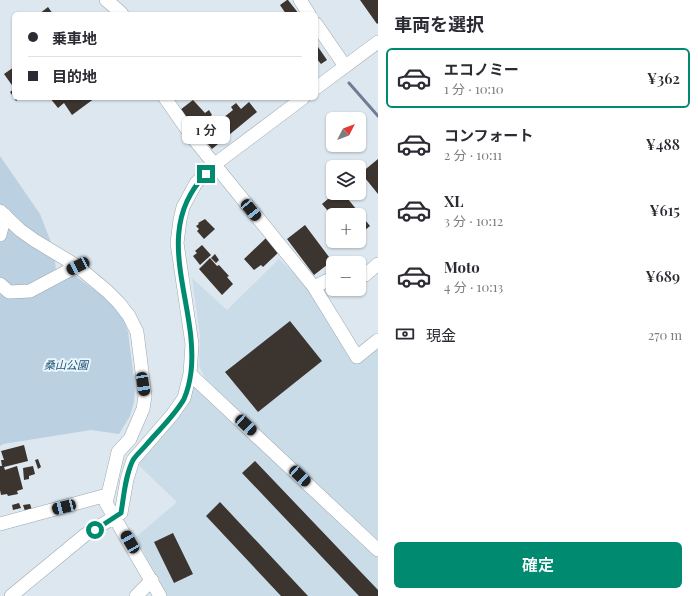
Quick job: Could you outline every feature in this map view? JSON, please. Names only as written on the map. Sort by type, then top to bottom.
[{"type":"street","points":[[106,0],[120,12]]},
{"type":"street","points":[[300,0],[308,12]]},
{"type":"street","points":[[318,27],[345,66]]},
{"type":"street","points":[[318,86],[378,42]]},
{"type":"street","points":[[166,100],[193,138],[314,287],[356,357],[378,340]]},
{"type":"street","points":[[11,596],[85,536],[121,513],[126,479],[134,460],[172,415],[184,398],[190,374],[192,344],[177,243],[183,207],[196,183],[215,164],[299,100]]},
{"type":"street","points":[[0,235],[2,213]]},
{"type":"street","points":[[2,213],[20,230],[78,266],[108,291],[119,302],[129,316],[136,332],[145,396],[143,409],[130,439],[118,452],[106,503],[160,596]]},
{"type":"street","points":[[366,274],[378,264]]},
{"type":"street","points":[[0,284],[9,292],[30,291],[78,266]]},
{"type":"street","points":[[314,287],[326,281]]},
{"type":"street","points":[[190,374],[378,550]]},
{"type":"street","points":[[0,524],[107,496]]},
{"type":"street","points":[[136,596],[152,580]]},
{"type":"shaded area","points":[[279,259],[314,293],[354,362],[378,346],[378,546],[207,382],[199,366],[200,336],[192,278],[227,310]]},
{"type":"shaded area","points":[[190,374],[378,550],[378,596],[165,596],[136,537],[177,502],[133,460],[172,415]]},
{"type":"green space","name":"桑山公園","points":[[0,156],[40,214],[54,250],[57,283],[74,275],[115,305],[123,318],[128,332],[135,388],[134,402],[130,416],[119,434],[91,430],[3,444],[0,446]]},
{"type":"building","points":[[288,0],[297,12],[285,12],[280,5]]},
{"type":"building","points":[[360,0],[378,0],[377,24]]},
{"type":"building","points":[[48,7],[52,12],[42,12]]},
{"type":"building","points":[[318,47],[327,60],[321,64],[318,60]]},
{"type":"building","points":[[12,68],[12,85],[4,74]]},
{"type":"building","points":[[52,100],[92,100],[72,115],[64,103],[58,108]]},
{"type":"building","points":[[193,100],[205,113],[209,110],[212,115],[208,118],[214,125],[233,110],[231,107],[236,103],[241,109],[249,102],[257,112],[212,149],[180,110]]},
{"type":"building","points":[[378,159],[378,194],[366,179],[366,169]]},
{"type":"building","points":[[327,200],[349,200],[355,208],[326,209],[322,204]]},
{"type":"building","points":[[205,219],[215,229],[204,239],[197,231],[199,229],[196,226]]},
{"type":"building","points":[[366,221],[370,226],[366,229]]},
{"type":"building","points":[[305,225],[328,256],[326,256],[326,266],[314,275],[287,239]]},
{"type":"building","points":[[266,238],[279,252],[263,267],[261,265],[254,270],[244,259]]},
{"type":"building","points":[[202,245],[211,255],[200,265],[193,256],[197,253],[195,251]]},
{"type":"building","points":[[215,254],[219,260],[216,263],[211,258]]},
{"type":"building","points":[[210,258],[229,276],[227,277],[233,284],[222,295],[199,269]]},
{"type":"building","points":[[290,321],[322,361],[258,412],[225,372]]},
{"type":"building","points":[[24,445],[28,461],[4,467],[5,470],[17,466],[23,489],[17,491],[18,494],[8,496],[7,494],[1,495],[0,466],[2,466],[1,460],[4,460],[1,451]]},
{"type":"building","points":[[38,459],[41,467],[38,469],[35,460]]},
{"type":"building","points":[[255,461],[378,590],[378,596],[359,596],[242,473]]},
{"type":"building","points":[[33,466],[35,474],[29,476],[29,479],[24,480],[23,468]]},
{"type":"building","points":[[220,502],[308,596],[281,596],[206,516]]},
{"type":"building","points":[[19,503],[21,508],[13,510],[12,505]]},
{"type":"building","points":[[30,504],[32,510],[25,511],[23,505]]},
{"type":"building","points":[[173,533],[193,574],[174,583],[154,542]]},
{"type":"waterway","points":[[349,83],[378,116]]},
{"type":"route","points":[[95,530],[121,513],[126,479],[134,460],[172,415],[184,398],[190,374],[192,344],[177,243],[183,207],[196,183],[206,174]]}]
